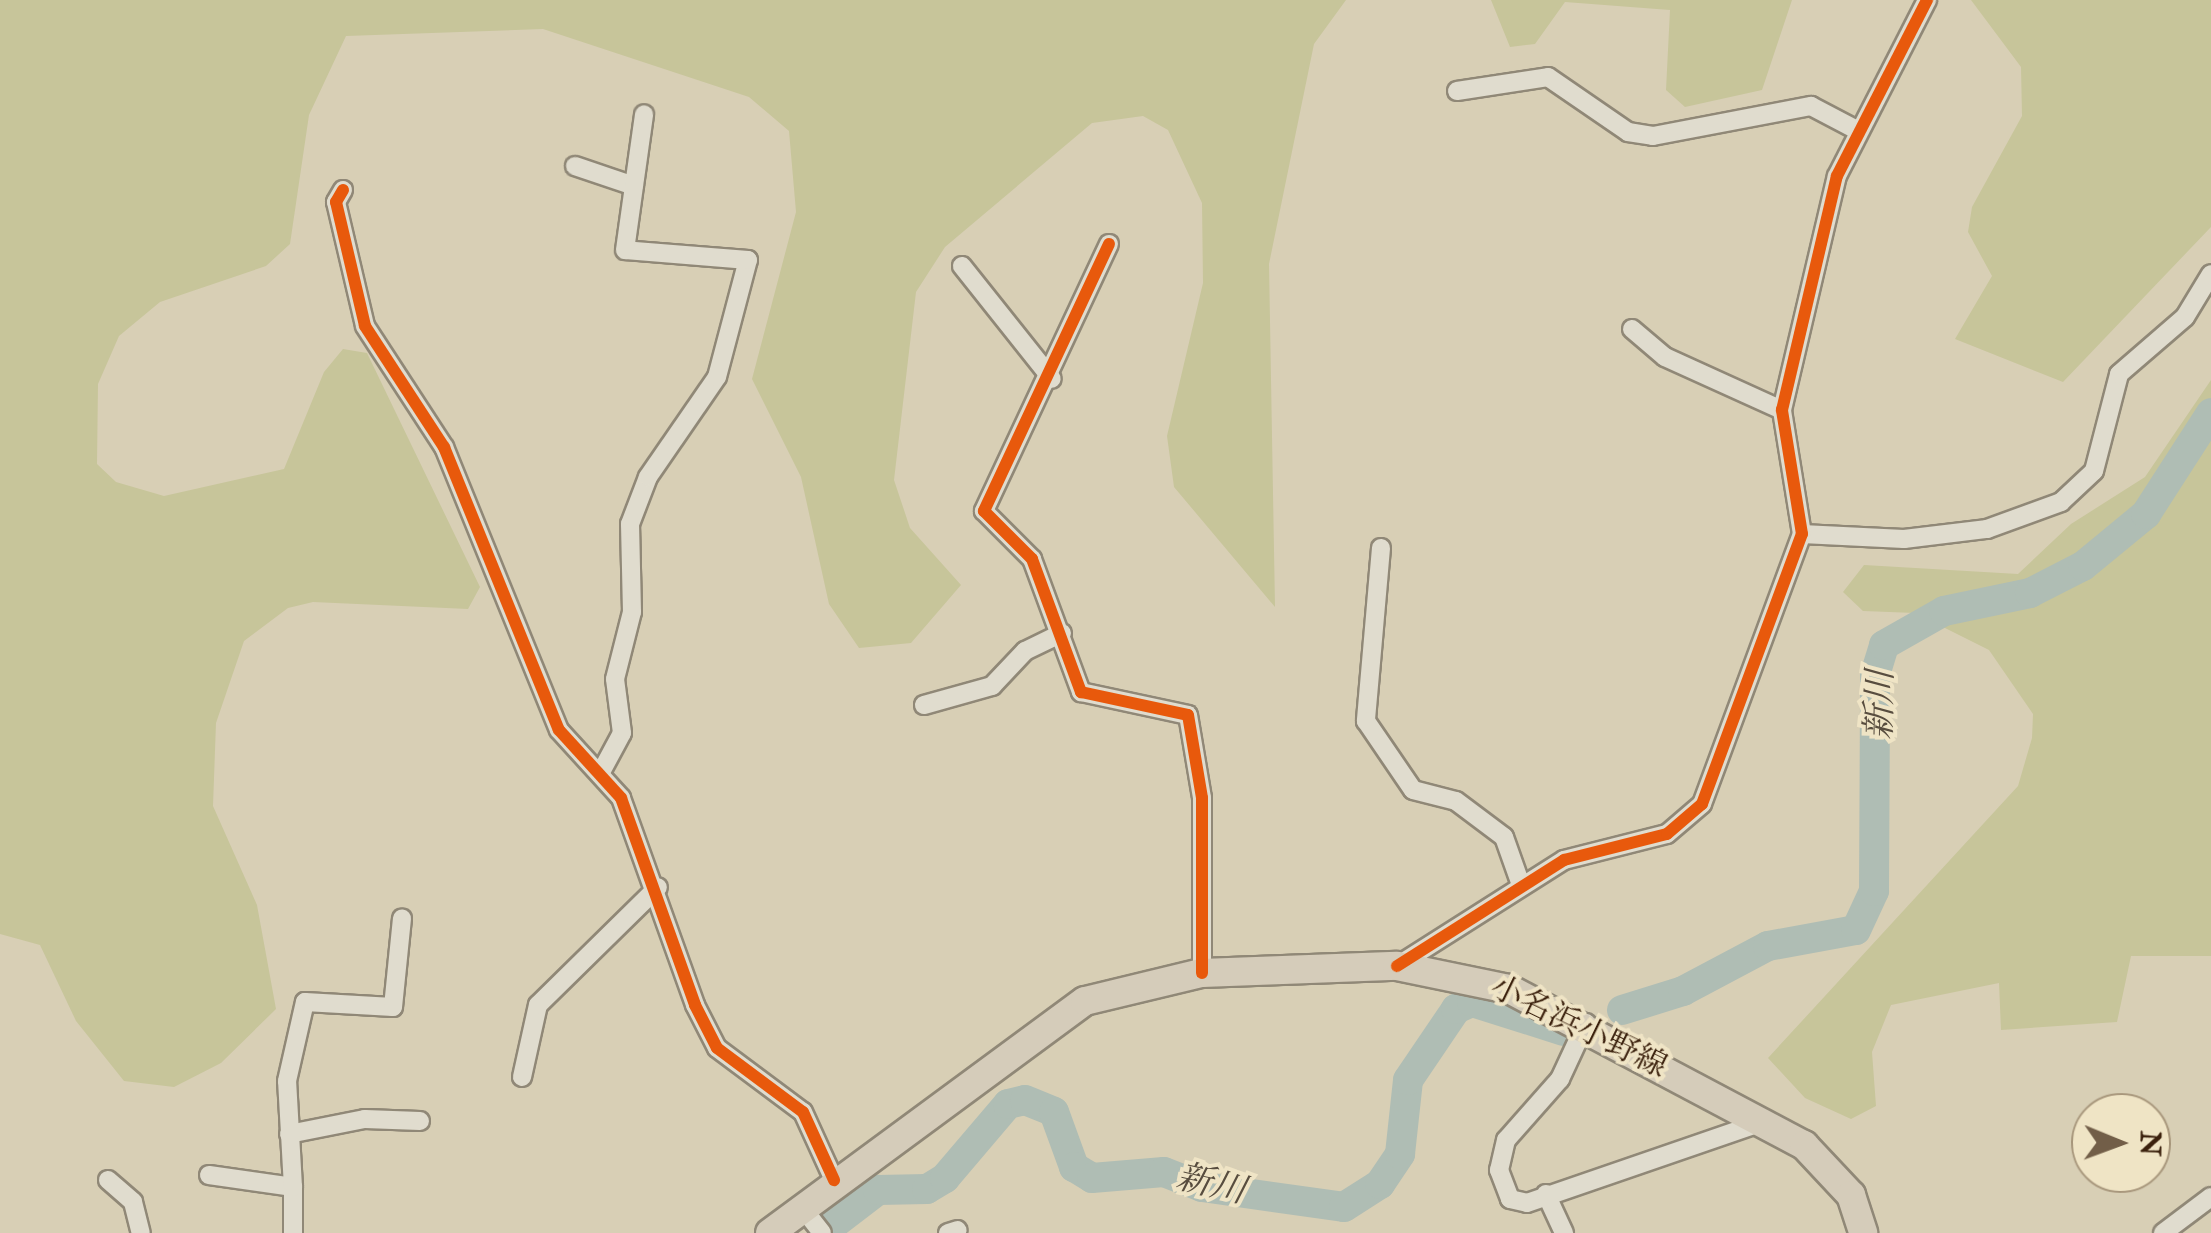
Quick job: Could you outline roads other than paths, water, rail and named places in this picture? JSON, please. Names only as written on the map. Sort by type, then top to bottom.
[{"type":"main road","name":"小名浜小野線","points":[[770,1233],[805,1212],[834,1180],[1038,1027],[1085,1001],[1202,974],[1397,966],[1468,974],[1586,1023],[1762,1122],[1832,1168],[1863,1233]]},
{"type":"street","points":[[1397,966],[1521,886],[1591,848],[1687,824],[1718,769],[1802,534],[1782,410],[1855,129],[1928,0]]},
{"type":"street","points":[[1457,92],[1548,77],[1628,132],[1654,136],[1811,106],[1855,129]]},
{"type":"street","points":[[602,772],[624,711],[615,679],[632,612],[630,524],[648,476],[717,377],[748,260],[625,250],[644,114]]},
{"type":"street","points":[[575,166],[634,186]]},
{"type":"street","points":[[343,190],[336,202],[366,326],[444,447],[559,730],[602,772],[658,888],[718,1048],[791,1098],[834,1180]]},
{"type":"street","points":[[1109,244],[1052,380],[984,511],[1032,559],[1081,692],[1188,715],[1202,798],[1202,974]]},
{"type":"street","points":[[962,266],[1052,380]]},
{"type":"street","points":[[1802,534],[1904,539],[1987,528],[2061,502],[2098,461],[2119,374],[2186,317],[2211,274]]},
{"type":"street","points":[[1632,330],[1664,357],[1782,410]]},
{"type":"street","points":[[1381,548],[1378,674],[1366,721],[1414,790],[1456,801],[1504,837],[1521,886]]},
{"type":"street","points":[[924,705],[992,686],[1025,651],[1062,633]]},
{"type":"street","points":[[522,1077],[538,1005],[658,888]]},
{"type":"street","points":[[293,1233],[286,1080],[304,1002],[393,1007],[402,918]]},
{"type":"street","points":[[1586,1023],[1560,1078],[1500,1156],[1510,1199],[1546,1194],[1762,1122]]},
{"type":"street","points":[[289,1134],[366,1119],[420,1121]]},
{"type":"street","points":[[209,1175],[293,1187]]},
{"type":"street","points":[[108,1180],[133,1202],[141,1233]]},
{"type":"street","points":[[1546,1194],[1564,1233]]},
{"type":"street","points":[[2163,1233],[2211,1197]]},
{"type":"street","points":[[805,1212],[822,1233]]},
{"type":"waterway","name":"新川","points":[[1622,1010],[1683,991],[1768,946],[1856,930],[1874,891],[1875,675],[1884,645],[1944,611],[2030,593],[2083,566],[2146,514],[2211,413]]},
{"type":"waterway","name":"新川","points":[[822,1233],[878,1190],[927,1189],[945,1178],[1008,1104],[1025,1100],[1054,1112],[1074,1167],[1092,1178],[1164,1172],[1202,1187],[1344,1207],[1380,1184],[1400,1154],[1408,1080],[1456,1009],[1472,1002],[1564,1031]]}]
